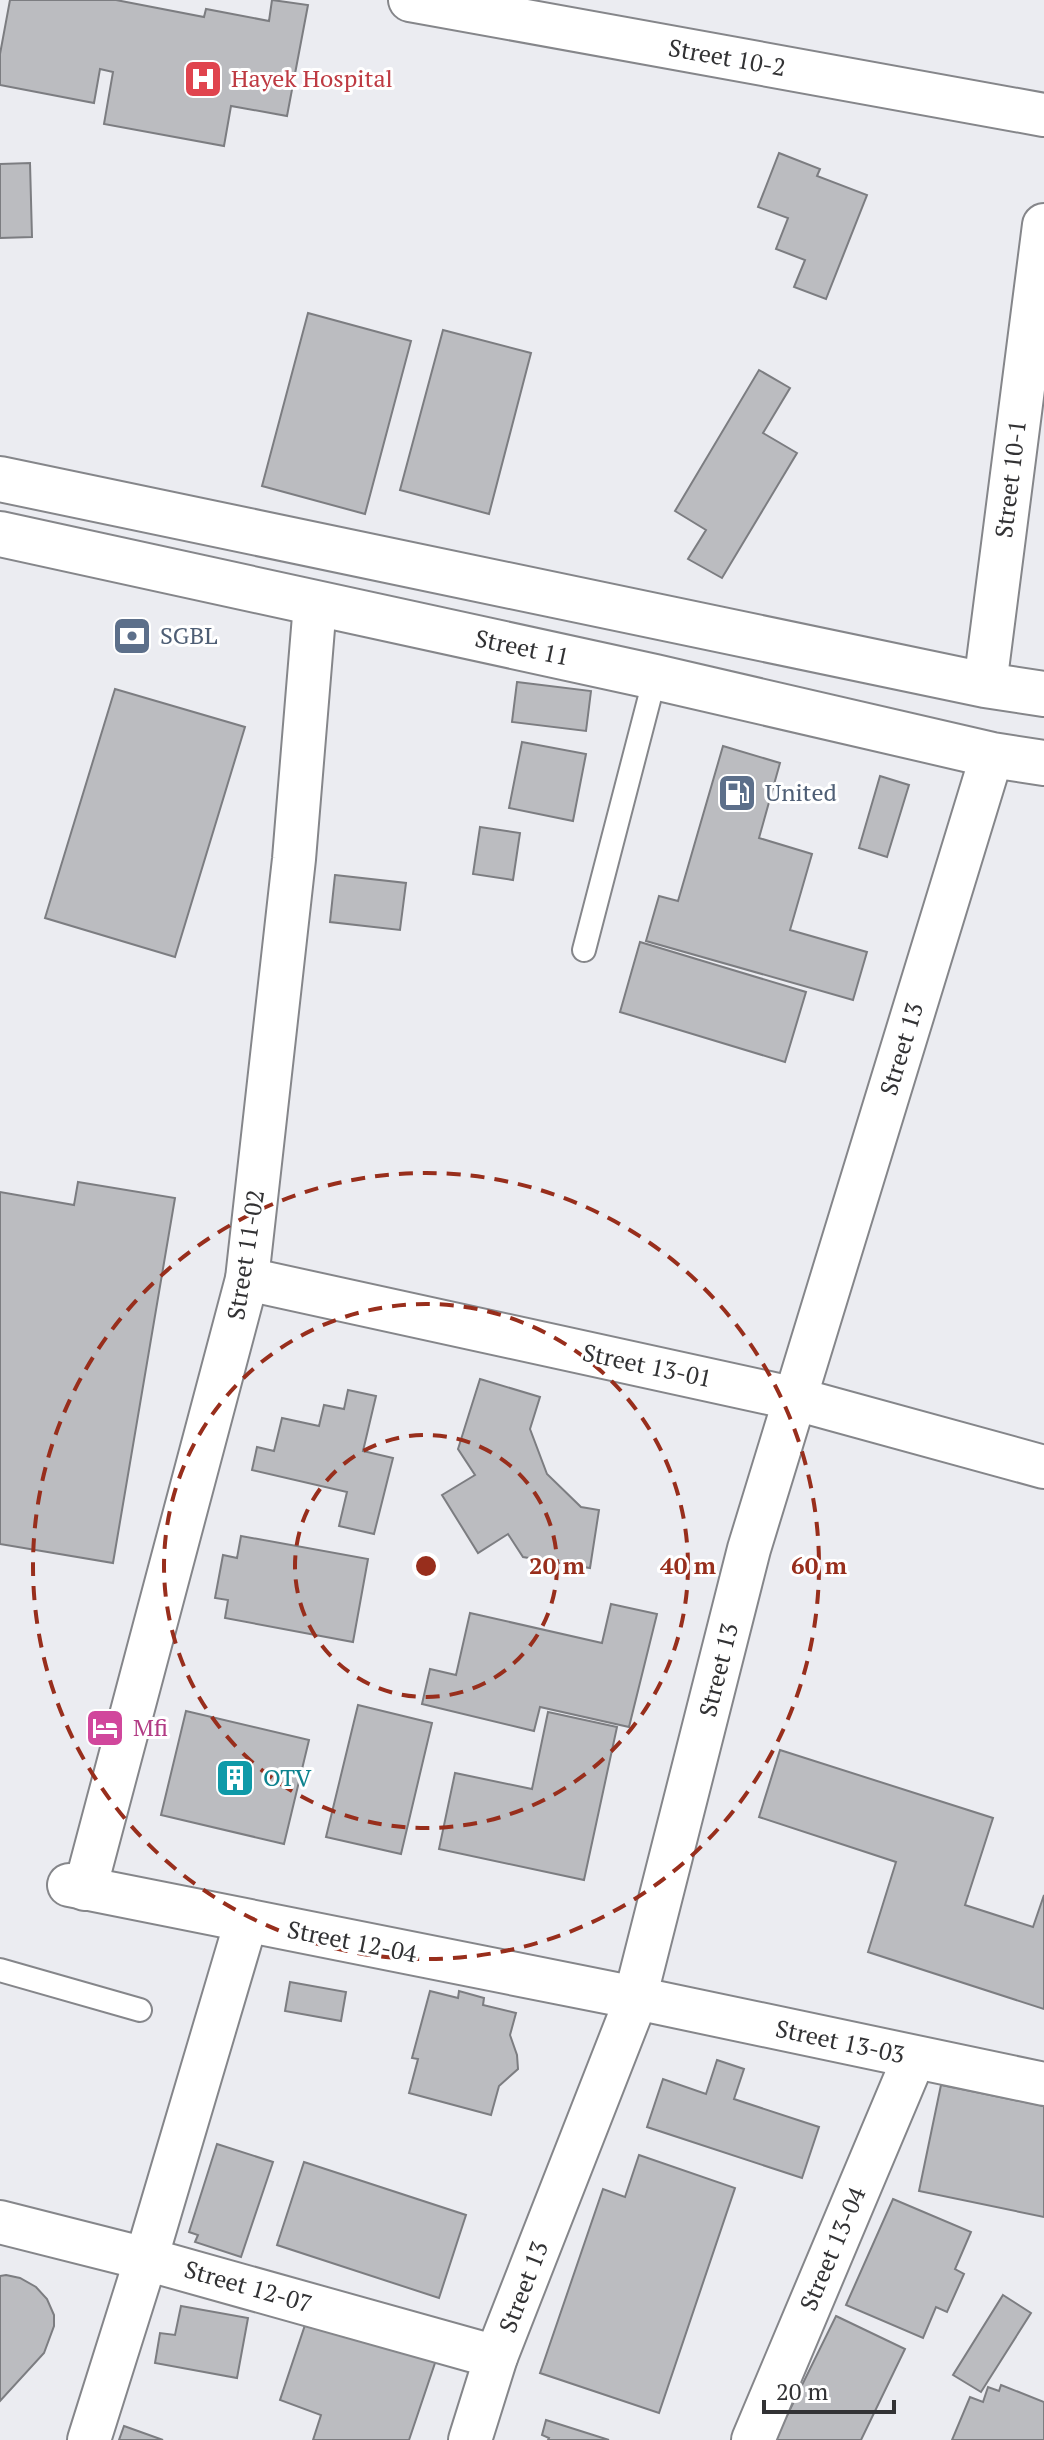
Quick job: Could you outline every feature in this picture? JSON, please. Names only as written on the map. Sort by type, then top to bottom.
[{"type":"main road","points":[[0,479],[985,685],[1044,694]]},
{"type":"main road","name":"Street 11","points":[[0,534],[655,677],[992,755],[1044,763]]},
{"type":"street","name":"Street 10-2","points":[[410,0],[1044,115]]},
{"type":"street","name":"Street 10-1","points":[[985,685],[1044,225]]},
{"type":"street","name":"Street 11-02","points":[[77,1887],[247,1279],[294,859],[315,604]]},
{"type":"street","name":"Street 13","points":[[470,2440],[496,2357],[636,1998],[749,1549],[992,755]]},
{"type":"street","name":"Street 13-01","points":[[247,1279],[796,1399],[1044,1467]]},
{"type":"street","name":"Street 12-04","points":[[77,1887],[636,1998]]},
{"type":"street","points":[[89,2440],[246,1922]]},
{"type":"street","name":"Street 13-03","points":[[636,1998],[1044,2084]]},
{"type":"street","name":"Street 13-04","points":[[753,2440],[914,2058]]},
{"type":"street","name":"Street 12-07","points":[[0,2222],[146,2259],[496,2357]]},
{"type":"lane","points":[[584,950],[655,677]]},
{"type":"lane","points":[[0,1970],[140,2010]]},
{"type":"building","name":"Hayek Hospital","points":[[10,0],[116,0],[204,17],[206,9],[269,21],[272,0],[308,5],[287,116],[231,106],[224,146],[104,124],[113,72],[100,69],[94,103],[0,85],[0,54]]},
{"type":"building","points":[[779,153],[820,169],[817,176],[867,195],[826,299],[794,287],[805,260],[776,249],[788,218],[758,207]]},
{"type":"building","points":[[30,163],[32,237],[0,238],[0,164]]},
{"type":"building","points":[[308,313],[411,341],[365,514],[262,486]]},
{"type":"building","points":[[443,330],[531,353],[489,514],[400,490]]},
{"type":"building","points":[[759,370],[790,388],[763,433],[797,453],[722,578],[688,559],[706,530],[675,511]]},
{"type":"building","points":[[517,682],[591,691],[586,731],[512,722]]},
{"type":"building","points":[[115,689],[245,727],[175,957],[45,918]]},
{"type":"building","points":[[522,742],[586,754],[573,821],[509,808]]},
{"type":"building","points":[[723,746],[780,763],[759,838],[812,854],[790,930],[867,952],[853,1000],[646,941],[659,896],[678,901]]},
{"type":"building","points":[[880,776],[909,785],[887,857],[859,848]]},
{"type":"building","points":[[480,827],[520,833],[513,880],[473,874]]},
{"type":"building","points":[[335,875],[406,883],[400,930],[330,922]]},
{"type":"building","points":[[640,942],[806,992],[785,1062],[620,1012]]},
{"type":"building","points":[[78,1182],[175,1198],[113,1563],[0,1544],[0,1192],[74,1205]]},
{"type":"building","points":[[480,1379],[540,1397],[530,1429],[547,1474],[581,1507],[599,1510],[590,1568],[523,1557],[508,1534],[478,1553],[442,1495],[475,1475],[458,1449]]},
{"type":"building","points":[[348,1390],[376,1396],[363,1451],[393,1458],[374,1534],[339,1526],[347,1492],[252,1470],[257,1447],[274,1451],[282,1418],[319,1426],[324,1405],[344,1409]]},
{"type":"building","points":[[241,1536],[368,1559],[353,1642],[225,1618],[228,1600],[215,1598],[223,1555],[237,1558]]},
{"type":"building","points":[[611,1604],[657,1614],[629,1727],[540,1707],[534,1731],[422,1704],[430,1669],[456,1675],[470,1613],[602,1643]]},
{"type":"building","points":[[358,1705],[432,1723],[401,1854],[326,1837]]},
{"type":"building","name":"OTV","points":[[186,1711],[309,1740],[284,1844],[161,1815]]},
{"type":"building","points":[[548,1712],[617,1727],[584,1880],[439,1849],[455,1773],[532,1789]]},
{"type":"building","points":[[780,1750],[993,1818],[965,1905],[1033,1927],[1044,1895],[1044,2009],[868,1952],[896,1862],[759,1817]]},
{"type":"building","points":[[290,1982],[346,1992],[341,2021],[285,2011]]},
{"type":"building","points":[[430,1991],[458,1998],[459,1991],[484,1998],[483,2005],[516,2013],[510,2035],[518,2069],[499,2086],[491,2115],[409,2093],[418,2059],[412,2058]]},
{"type":"building","points":[[717,2060],[744,2069],[734,2099],[819,2127],[802,2178],[647,2127],[663,2079],[706,2094]]},
{"type":"building","points":[[941,2085],[1044,2106],[1044,2217],[919,2191]]},
{"type":"building","points":[[217,2144],[273,2162],[241,2257],[195,2242],[198,2235],[189,2232]]},
{"type":"building","points":[[639,2155],[735,2188],[659,2413],[540,2373],[603,2189],[625,2197]]},
{"type":"building","points":[[304,2162],[466,2215],[439,2298],[277,2245]]},
{"type":"building","points":[[893,2199],[971,2232],[955,2269],[964,2274],[947,2312],[936,2307],[923,2338],[846,2305]]},
{"type":"building","points":[[0,2276],[20,2278],[36,2287],[47,2299],[54,2315],[54,2326],[44,2353],[0,2401]]},
{"type":"building","points":[[1003,2295],[1031,2313],[981,2392],[953,2375]]},
{"type":"building","points":[[181,2306],[248,2318],[237,2378],[155,2363],[160,2333],[175,2335]]},
{"type":"building","points":[[309,2313],[437,2357],[409,2440],[313,2440],[321,2415],[280,2400]]},
{"type":"building","points":[[836,2316],[905,2349],[861,2440],[775,2440]]},
{"type":"building","points":[[1001,2385],[1044,2402],[1044,2440],[952,2440],[970,2397],[983,2402],[988,2387],[999,2391]]},
{"type":"building","points":[[546,2420],[609,2440],[548,2440],[542,2435]]},
{"type":"building","points":[[124,2426],[163,2440],[119,2440]]},
{"type":"place","name":"Hayek Hospital","points":[[203,79]]},
{"type":"place","name":"SGBL","points":[[132,636]]},
{"type":"place","name":"United","points":[[737,793]]},
{"type":"place","name":"Mfi","points":[[105,1728]]},
{"type":"place","name":"OTV","points":[[235,1778]]}]
